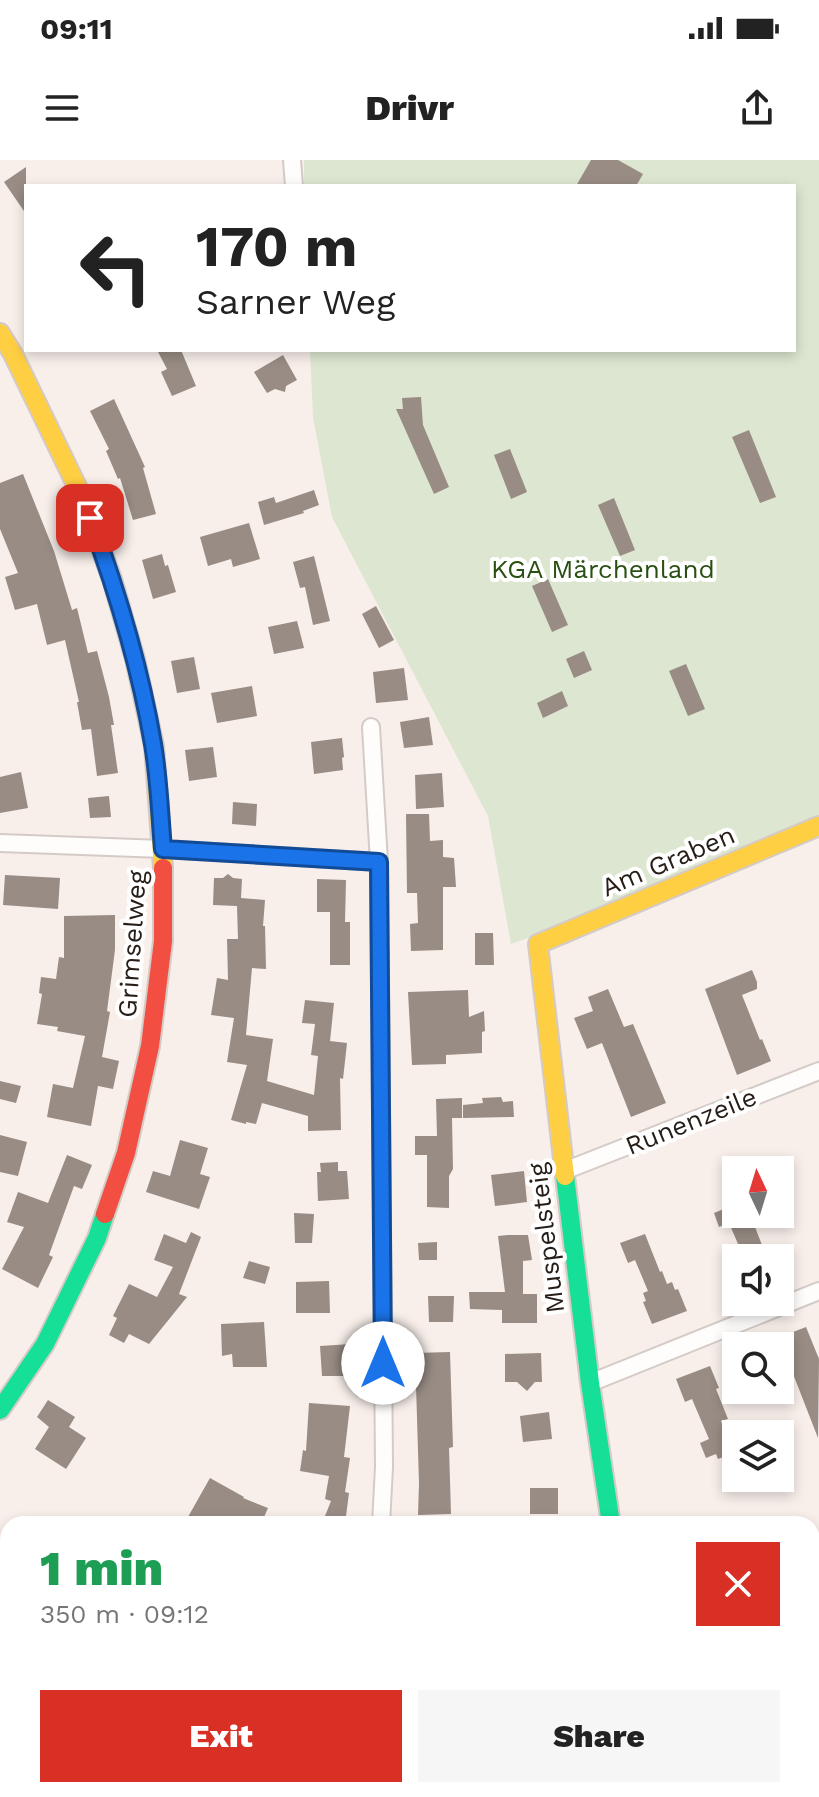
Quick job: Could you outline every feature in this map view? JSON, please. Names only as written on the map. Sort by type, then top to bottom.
[{"type":"street","points":[[292,160],[294,184]]},
{"type":"street","name":"Grimselweg","points":[[0,333],[20,350],[83,499],[112,579],[135,659],[154,746],[163,849],[162,954],[150,1046],[126,1153],[97,1238],[45,1344],[0,1410]]},
{"type":"street","points":[[371,727],[379,862],[384,1452],[381,1516]]},
{"type":"street","name":"Am Graben","points":[[538,944],[819,826]]},
{"type":"street","points":[[0,843],[379,862]]},
{"type":"street","name":"Muspelsteig","points":[[538,944],[590,1383],[610,1516]]},
{"type":"street","name":"Runenzeile","points":[[564,1171],[819,1071]]},
{"type":"street","points":[[590,1383],[819,1291]]},
{"type":"green space","name":"KGA Märchenland","points":[[304,160],[819,160],[819,817],[511,944],[488,816],[332,517],[313,417],[310,352],[796,352],[796,184],[304,184]]},
{"type":"building","points":[[591,160],[618,160],[643,174],[637,184],[577,184]]},
{"type":"building","points":[[26,167],[24,211],[4,182]]},
{"type":"building","points":[[158,352],[182,352],[196,386],[172,396],[161,372],[167,369]]},
{"type":"building","points":[[283,355],[297,380],[286,386],[285,392],[275,389],[267,393],[254,372]]},
{"type":"building","points":[[421,397],[423,425],[449,487],[434,494],[396,409],[403,409],[402,398]]},
{"type":"building","points":[[114,399],[145,467],[156,514],[133,520],[120,478],[106,451],[109,449],[90,411]]},
{"type":"building","points":[[749,430],[776,497],[760,503],[732,437]]},
{"type":"building","points":[[510,449],[527,492],[511,499],[494,455]]},
{"type":"building","points":[[23,474],[54,551],[72,610],[77,608],[88,653],[97,651],[114,725],[111,725],[118,773],[97,776],[91,729],[82,730],[65,640],[47,645],[37,604],[15,610],[5,577],[18,573],[0,529],[0,483]]},
{"type":"building","points":[[314,490],[319,505],[264,525],[258,502],[274,497],[276,503]]},
{"type":"building","points":[[614,498],[635,550],[620,556],[598,505]]},
{"type":"building","points":[[249,523],[260,559],[233,567],[231,559],[208,566],[200,537]]},
{"type":"building","points":[[162,554],[176,592],[153,599],[142,560]]},
{"type":"building","points":[[314,556],[330,621],[313,625],[305,587],[300,588],[293,562]]},
{"type":"building","points":[[548,579],[568,625],[552,632],[532,586]]},
{"type":"building","points":[[376,606],[394,640],[379,648],[362,614]]},
{"type":"building","points":[[297,621],[304,648],[274,654],[268,627]]},
{"type":"building","points":[[584,651],[592,670],[574,678],[566,659]]},
{"type":"building","points":[[194,657],[200,689],[177,693],[171,661]]},
{"type":"building","points":[[686,664],[705,709],[688,716],[669,671]]},
{"type":"building","points":[[404,668],[408,700],[376,703],[373,672]]},
{"type":"building","points":[[252,686],[257,716],[217,723],[211,693]]},
{"type":"building","points":[[562,691],[568,706],[543,718],[537,703]]},
{"type":"building","points":[[429,717],[433,745],[404,748],[400,722]]},
{"type":"building","points":[[342,738],[343,770],[314,774],[311,742]]},
{"type":"building","points":[[213,747],[217,777],[189,781],[185,750]]},
{"type":"building","points":[[21,772],[28,808],[0,813],[0,777]]},
{"type":"building","points":[[442,773],[444,807],[416,809],[415,775]]},
{"type":"building","points":[[109,796],[111,817],[90,818],[88,798]]},
{"type":"building","points":[[233,802],[257,804],[256,826],[232,824]]},
{"type":"building","points":[[406,814],[429,814],[430,841],[443,840],[443,857],[454,858],[456,887],[443,887],[443,950],[411,951],[410,924],[418,923],[417,893],[407,893]]},
{"type":"building","points":[[228,874],[242,879],[241,898],[265,900],[266,969],[252,968],[246,1035],[273,1039],[267,1081],[314,1095],[318,1056],[311,1055],[315,1024],[302,1023],[305,1000],[334,1003],[330,1041],[347,1043],[343,1079],[340,1078],[341,1130],[308,1131],[308,1116],[262,1103],[256,1124],[231,1120],[247,1065],[227,1062],[234,1018],[211,1015],[217,978],[228,980],[227,939],[238,939],[237,906],[213,905],[214,878],[223,878]]},
{"type":"building","points":[[5,875],[60,878],[58,909],[3,905]]},
{"type":"building","points":[[317,879],[346,880],[345,922],[350,922],[350,965],[330,965],[330,912],[317,912]]},
{"type":"building","points":[[115,915],[115,950],[107,1011],[110,1012],[102,1057],[119,1061],[113,1089],[98,1086],[91,1126],[47,1117],[53,1084],[73,1088],[85,1036],[37,1024],[42,994],[39,993],[41,977],[56,979],[59,957],[64,958],[64,916]]},
{"type":"building","points":[[475,933],[493,933],[494,965],[475,965]]},
{"type":"building","points":[[752,970],[757,989],[742,995],[771,1061],[737,1075],[705,989]]},
{"type":"building","points":[[608,989],[624,1027],[633,1024],[666,1103],[631,1117],[602,1043],[587,1049],[574,1018],[593,1011],[588,997]]},
{"type":"building","points":[[468,990],[469,1017],[484,1011],[482,1053],[446,1055],[446,1064],[412,1065],[408,992]]},
{"type":"building","points":[[0,1081],[21,1086],[16,1103],[0,1099]]},
{"type":"building","points":[[501,1097],[503,1102],[513,1101],[514,1117],[463,1118],[463,1105],[483,1103],[482,1098]]},
{"type":"building","points":[[462,1098],[462,1118],[452,1118],[453,1169],[449,1176],[449,1208],[427,1207],[427,1155],[415,1155],[415,1136],[437,1136],[436,1099]]},
{"type":"building","points":[[0,1135],[27,1142],[18,1176],[0,1172]]},
{"type":"building","points":[[180,1140],[208,1148],[200,1174],[210,1177],[199,1209],[146,1192],[153,1171],[170,1176]]},
{"type":"building","points":[[67,1155],[92,1165],[82,1189],[74,1186],[49,1255],[53,1257],[38,1288],[2,1269],[24,1227],[7,1222],[18,1192],[48,1203]]},
{"type":"building","points":[[338,1162],[338,1171],[347,1171],[349,1199],[318,1201],[317,1172],[321,1172],[320,1163]]},
{"type":"building","points":[[524,1171],[527,1202],[495,1206],[491,1175]]},
{"type":"building","points":[[722,1210],[722,1226],[719,1227],[714,1213]]},
{"type":"building","points":[[294,1213],[314,1214],[312,1243],[295,1243]]},
{"type":"building","points":[[731,1228],[755,1228],[762,1244],[738,1244]]},
{"type":"building","points":[[191,1232],[201,1237],[179,1294],[187,1297],[149,1344],[129,1334],[124,1343],[109,1335],[117,1318],[113,1316],[129,1284],[157,1297],[173,1267],[154,1260],[164,1234],[186,1243]]},
{"type":"building","points":[[645,1234],[660,1272],[667,1284],[672,1282],[675,1290],[678,1289],[687,1311],[652,1324],[643,1302],[646,1301],[643,1293],[648,1291],[635,1260],[628,1263],[620,1243]]},
{"type":"building","points":[[528,1235],[532,1260],[523,1261],[523,1294],[537,1294],[537,1323],[502,1323],[502,1310],[470,1309],[469,1292],[505,1292],[498,1236]]},
{"type":"building","points":[[437,1242],[437,1260],[419,1260],[418,1243]]},
{"type":"building","points":[[249,1261],[270,1267],[265,1284],[243,1278]]},
{"type":"building","points":[[329,1281],[330,1313],[296,1313],[296,1282]]},
{"type":"building","points":[[428,1296],[454,1296],[453,1322],[429,1322]]},
{"type":"building","points":[[264,1322],[267,1367],[233,1367],[232,1354],[222,1356],[221,1324]]},
{"type":"building","points":[[806,1327],[819,1359],[818,1438],[794,1376],[793,1332]]},
{"type":"building","points":[[351,1344],[352,1376],[322,1376],[320,1346]]},
{"type":"building","points":[[450,1352],[453,1447],[449,1448],[451,1514],[418,1515],[415,1353]]},
{"type":"building","points":[[541,1353],[542,1382],[535,1382],[527,1391],[517,1382],[505,1382],[505,1354]]},
{"type":"building","points":[[710,1366],[728,1419],[721,1421],[722,1458],[718,1459],[716,1454],[706,1458],[700,1443],[709,1439],[692,1399],[685,1402],[676,1379]]},
{"type":"building","points":[[48,1400],[75,1417],[69,1427],[86,1438],[66,1469],[35,1449],[49,1427],[37,1417]]},
{"type":"building","points":[[309,1403],[350,1406],[344,1457],[350,1458],[345,1492],[349,1493],[346,1516],[325,1516],[331,1501],[325,1499],[329,1476],[300,1471],[303,1450],[306,1451]]},
{"type":"building","points":[[549,1412],[552,1439],[523,1442],[520,1416]]},
{"type":"building","points":[[210,1478],[243,1498],[268,1508],[264,1516],[189,1516]]},
{"type":"building","points":[[530,1488],[558,1488],[558,1514],[530,1514]]},
{"type":"traffic: fast","points":[[565,1176],[610,1516]]},
{"type":"traffic: fast","points":[[0,1410],[45,1344],[97,1238],[105,1214]]},
{"type":"traffic: slow","points":[[0,333],[83,499],[112,579],[135,659],[154,746],[163,868]]},
{"type":"traffic: slow","points":[[565,1176],[538,944],[819,826]]},
{"type":"traffic: jam","points":[[105,1214],[126,1153],[150,1046],[163,941],[163,868]]},
{"type":"route","points":[[90,518],[112,579],[135,659],[154,746],[163,849],[379,862],[383,1363]]}]
